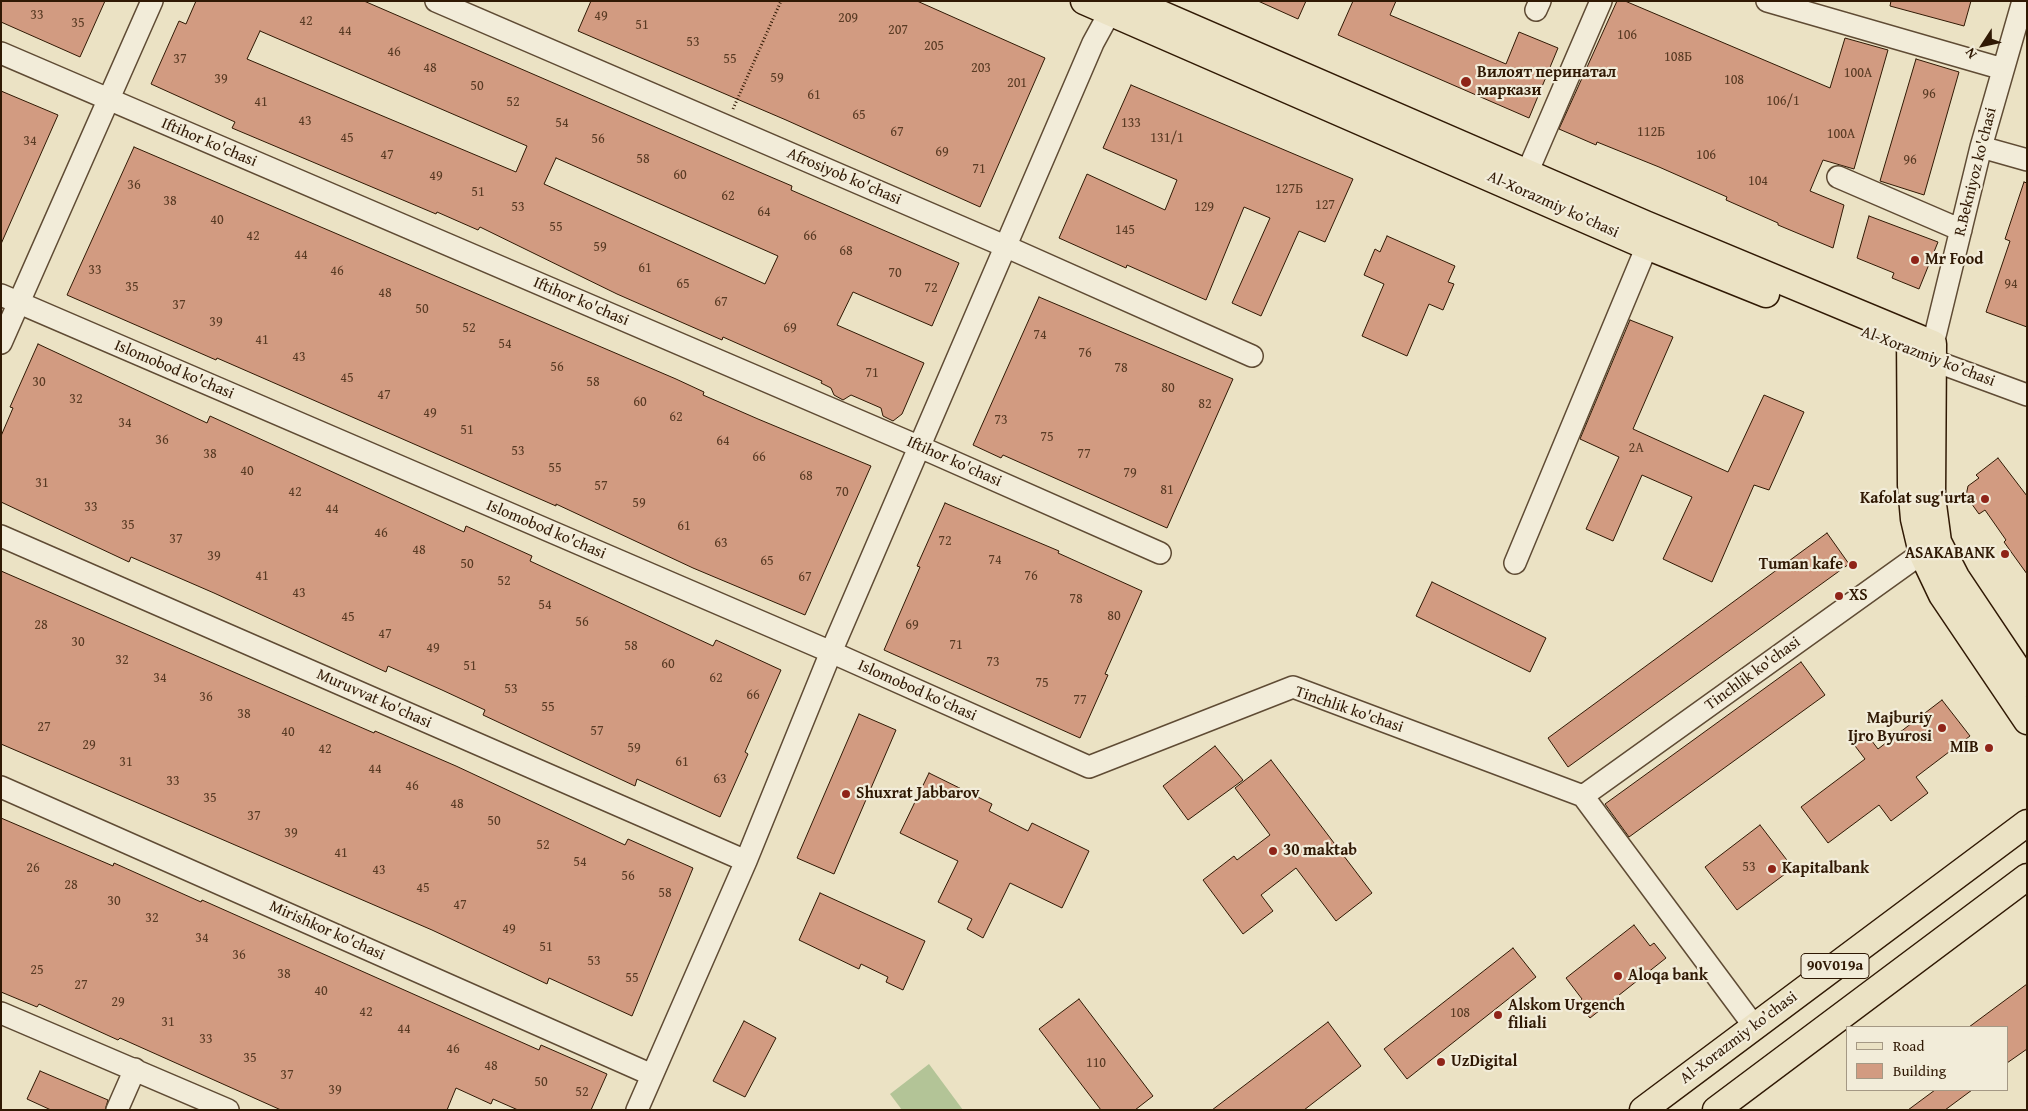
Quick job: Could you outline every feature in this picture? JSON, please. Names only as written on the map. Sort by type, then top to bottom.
[{"type":"main road","name":"Al-Xorazmiy ko’chasi","points":[[1084,1],[1119,5],[1527,173],[1921,348]]},
{"type":"main road","name":"Al-Xorazmiy ko’chasi","points":[[1119,5],[1647,246],[1921,348]]},
{"type":"main road","points":[[1921,348],[1911,485],[1914,520],[1922,553],[1942,595],[2027,721]]},
{"type":"main road","points":[[1921,348],[1932,497],[1938,542],[1956,577],[2024,674]]},
{"type":"main road","name":"Al-Xorazmiy ko’chasi","points":[[1643,1110],[2027,822]]},
{"type":"main road","name":"90V019a","points":[[1716,1110],[2027,877]]},
{"type":"street","points":[[1,343],[10,299],[108,100],[152,1]]},
{"type":"street","name":"Afrosiyob ko'chasi","points":[[436,1],[1007,247],[1252,356]]},
{"type":"street","points":[[1527,173],[1601,1]]},
{"type":"street","points":[[1767,1],[1819,8],[2003,69]]},
{"type":"street","name":"R.Bekniyoz ko'chasi","points":[[1921,348],[1961,230],[1981,147],[2023,1]]},
{"type":"street","points":[[637,1110],[746,861],[831,652],[1007,247],[1093,43],[1119,5]]},
{"type":"street","name":"Iftihor ko'chasi","points":[[1,53],[920,447],[1160,553]]},
{"type":"street","points":[[1981,147],[2027,160]]},
{"type":"street","points":[[1838,177],[1961,230]]},
{"type":"street","points":[[1515,562],[1647,246]]},
{"type":"street","name":"Islomobod ko'chasi","points":[[10,299],[831,652],[1089,767]]},
{"type":"street","name":"Al-Xorazmiy ko’chasi","points":[[1921,348],[2027,395]]},
{"type":"street","name":"Muruvvat ko'chasi","points":[[1,536],[746,861]]},
{"type":"street","name":"Tinchlik ko'chasi","points":[[1089,767],[1293,687],[1583,796],[1922,553]]},
{"type":"street","name":"Mirishkor ko'chasi","points":[[1,787],[652,1075]]},
{"type":"street","points":[[1583,796],[1754,1026]]},
{"type":"street","points":[[1,1013],[228,1110]]},
{"type":"street","points":[[117,1110],[135,1069]]},
{"type":"path","points":[[726,126],[781,1]]},
{"type":"green space","points":[[929,1064],[963,1110],[902,1110],[890,1094]]},
{"type":"building","points":[[1,1],[105,1],[80,57],[1,22]]},
{"type":"building","points":[[196,1],[364,1],[792,186],[791,190],[959,263],[932,326],[853,292],[837,325],[924,363],[902,414],[893,421],[883,416],[881,408],[851,395],[843,400],[834,395],[831,388],[821,383],[822,381],[723,337],[722,340],[617,294],[480,227],[478,230],[437,212],[436,214],[232,128],[235,122],[151,84],[179,21],[186,24]],"holes":[[[260,31],[527,146],[516,172],[247,59]],[[556,158],[778,256],[765,284],[544,184]]]},
{"type":"building","points":[[591,1],[917,1],[1045,58],[980,207],[786,120],[578,31]]},
{"type":"building","points":[[1258,1],[1306,1],[1298,19]]},
{"type":"building","points":[[1353,1],[1396,1],[1390,15],[1506,64],[1519,32],[1558,48],[1529,118],[1338,35]]},
{"type":"building","points":[[1617,1],[1625,1],[1830,88],[1845,38],[1888,50],[1854,169],[1823,160],[1810,191],[1844,205],[1833,248],[1778,225],[1778,223],[1726,200],[1727,197],[1659,167],[1597,142],[1596,145],[1559,129]]},
{"type":"building","points":[[1891,1],[1971,1],[1964,26],[1890,6]]},
{"type":"building","points":[[1916,59],[1959,72],[1924,195],[1880,181]]},
{"type":"building","points":[[1131,85],[1353,179],[1325,242],[1299,231],[1261,316],[1232,303],[1270,218],[1244,207],[1206,300],[1127,265],[1126,268],[1059,238],[1087,174],[1165,210],[1177,180],[1103,148]]},
{"type":"building","points":[[1,91],[58,115],[1,244]]},
{"type":"building","points":[[134,147],[676,379],[704,392],[703,395],[871,466],[805,615],[693,568],[556,504],[556,506],[217,358],[216,360],[67,295]]},
{"type":"building","points":[[2024,182],[2027,183],[2027,327],[1986,312],[2010,241],[2005,239]]},
{"type":"building","points":[[1869,216],[1938,242],[1919,289],[1892,278],[1894,273],[1857,258]]},
{"type":"building","points":[[1387,236],[1455,266],[1448,282],[1454,284],[1443,310],[1429,304],[1407,356],[1362,336],[1384,284],[1364,275],[1375,249],[1380,252]]},
{"type":"building","points":[[1039,297],[1233,379],[1167,528],[1003,455],[1001,458],[973,445]]},
{"type":"building","points":[[1630,320],[1673,337],[1633,429],[1728,472],[1764,395],[1804,412],[1769,490],[1754,485],[1712,582],[1663,559],[1692,497],[1642,475],[1613,541],[1586,529],[1619,457],[1580,439]]},
{"type":"building","points":[[38,344],[207,423],[210,416],[464,532],[466,526],[532,556],[530,561],[713,646],[716,640],[781,670],[745,752],[748,754],[720,817],[637,779],[635,786],[483,715],[485,710],[442,690],[388,666],[386,672],[131,557],[129,562],[1,502],[1,436],[13,408],[10,407]]},
{"type":"building","points":[[1998,458],[2027,496],[2027,574],[2004,542],[2006,540],[1985,510],[1979,514],[1966,496],[1968,486],[1979,478],[1976,475]]},
{"type":"building","points":[[945,503],[1059,551],[1058,553],[1142,591],[1105,674],[1108,675],[1080,738],[884,650],[920,567],[917,566]]},
{"type":"building","points":[[1827,533],[1849,564],[1568,767],[1548,738]]},
{"type":"building","points":[[1,571],[374,733],[375,731],[456,766],[625,845],[628,839],[693,868],[632,1016],[549,978],[547,984],[432,930],[1,744]]},
{"type":"building","points":[[1432,582],[1546,638],[1530,672],[1416,616]]},
{"type":"building","points":[[1801,662],[1825,695],[1629,837],[1605,804]]},
{"type":"building","points":[[1942,700],[1970,736],[1916,777],[1928,793],[1891,821],[1879,805],[1828,843],[1801,807],[1865,759],[1852,742],[1865,732],[1878,749]]},
{"type":"building","name":"Shuxrat Jabbarov","points":[[859,714],[896,730],[834,874],[797,858]]},
{"type":"building","points":[[1215,746],[1243,780],[1188,820],[1163,786]]},
{"type":"building","points":[[1271,760],[1372,893],[1336,921],[1296,868],[1261,895],[1273,911],[1243,934],[1203,880],[1234,856],[1237,860],[1270,835],[1235,788]]},
{"type":"building","points":[[929,773],[992,804],[989,811],[1028,831],[1032,823],[1089,851],[1062,908],[1010,883],[983,938],[967,929],[972,919],[938,902],[958,861],[900,833]]},
{"type":"building","points":[[1,818],[113,866],[114,863],[201,902],[202,900],[539,1050],[541,1045],[607,1074],[591,1110],[518,1110],[493,1099],[491,1104],[456,1088],[447,1110],[281,1110],[120,1038],[118,1040],[39,1004],[37,1007],[1,992]]},
{"type":"building","points":[[1760,825],[1793,868],[1737,910],[1705,867]]},
{"type":"building","points":[[820,893],[925,941],[903,990],[886,982],[888,977],[861,964],[859,969],[799,940]]},
{"type":"building","points":[[1634,925],[1650,946],[1654,943],[1666,958],[1590,1018],[1578,1003],[1582,999],[1566,978]]},
{"type":"building","points":[[1513,948],[1536,977],[1407,1079],[1384,1049]]},
{"type":"building","points":[[2027,984],[2027,1049],[2008,1062],[2008,1026],[1970,1026]]},
{"type":"building","points":[[1079,999],[1153,1096],[1135,1110],[1101,1110],[1039,1029]]},
{"type":"building","points":[[744,1021],[776,1038],[745,1097],[713,1081]]},
{"type":"building","points":[[1328,1022],[1361,1066],[1304,1110],[1212,1110]]},
{"type":"building","points":[[40,1071],[108,1100],[105,1110],[51,1110],[27,1099]]},
{"type":"building","points":[[1934,1091],[1971,1091],[1945,1110],[1908,1110]]},
{"type":"place","name":"Вилоят перинатал маркази","points":[[1466,82]]},
{"type":"place","name":"Mr Food","points":[[1915,260]]},
{"type":"place","name":"Kafolat sug'urta","points":[[1985,499]]},
{"type":"place","name":"ASAKABANK","points":[[2005,554]]},
{"type":"place","name":"Tuman kafe","points":[[1853,565]]},
{"type":"place","name":"XS","points":[[1839,596]]},
{"type":"place","name":"Majburiy Ijro Byurosi","points":[[1942,728]]},
{"type":"place","name":"MIB","points":[[1989,748]]},
{"type":"place","name":"Shuxrat Jabbarov","points":[[846,794]]},
{"type":"place","name":"30 maktab","points":[[1273,851]]},
{"type":"place","name":"Kapitalbank","points":[[1772,869]]},
{"type":"place","name":"Aloqa bank","points":[[1618,976]]},
{"type":"place","name":"Alskom Urgench filiali","points":[[1498,1015]]},
{"type":"place","name":"UzDigital","points":[[1441,1062]]}]
